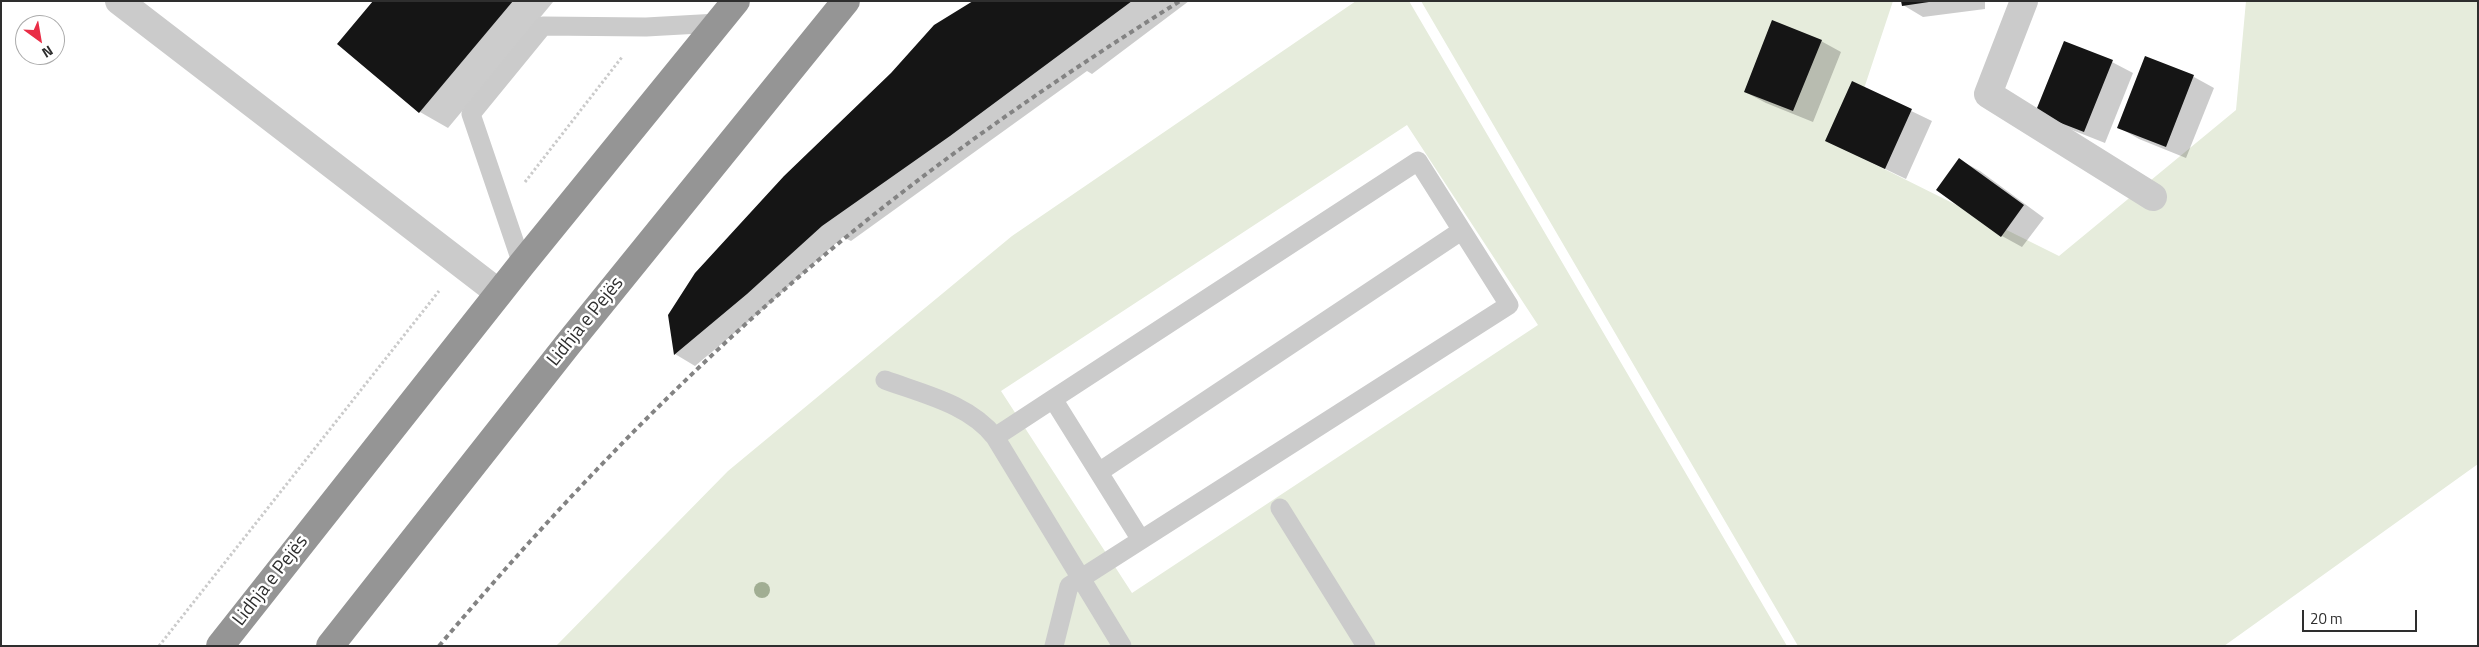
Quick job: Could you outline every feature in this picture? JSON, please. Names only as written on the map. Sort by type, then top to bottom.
[{"type":"highway","name":"Lidhja e Pejës","points":[[220,646],[522,264],[736,1]]},
{"type":"highway","name":"Lidhja e Pejës","points":[[330,646],[562,352],[846,1]]},
{"type":"street","points":[[119,1],[499,293]]},
{"type":"street","points":[[2024,1],[1988,94],[2153,197]]},
{"type":"lane","points":[[522,264],[502,211],[471,114],[543,26],[646,27],[718,23]]},
{"type":"lane","points":[[995,437],[1418,161],[1509,305],[1070,586],[1054,646]]},
{"type":"lane","points":[[1099,472],[1461,231]]},
{"type":"lane","points":[[885,380],[968,411],[984,422],[1122,646]]},
{"type":"lane","points":[[1054,399],[1141,540]]},
{"type":"lane","points":[[1280,508],[1366,646]]},
{"type":"path","points":[[502,211],[646,27]]},
{"type":"path","points":[[159,646],[461,262]]},
{"type":"green space","points":[[1356,1],[1409,1],[1787,646],[556,646],[728,471],[1012,236]],"holes":[[[1407,125],[1538,325],[1132,593],[1001,391]]]},
{"type":"green space","points":[[1421,1],[1893,1],[1844,149],[2059,256],[2236,110],[2246,1],[2478,1],[2478,464],[2224,646],[1798,646]]},
{"type":"building","points":[[373,1],[513,1],[419,113],[337,44]]},
{"type":"building","points":[[973,1],[1132,1],[950,136],[822,226],[747,294],[674,355],[668,315],[695,273],[784,176],[891,73],[934,25]]},
{"type":"building","points":[[1901,1],[1928,1],[1929,2],[1902,6]]},
{"type":"building","points":[[1772,20],[1822,40],[1793,111],[1744,92]]},
{"type":"building","points":[[2064,41],[2113,60],[2084,132],[2035,113]]},
{"type":"building","points":[[2145,56],[2194,75],[2166,147],[2117,128]]},
{"type":"building","points":[[1852,81],[1912,109],[1885,169],[1825,141]]},
{"type":"building","points":[[1959,158],[2024,205],[2001,237],[1936,190]]},
{"type":"railway","points":[[439,646],[528,543],[622,444],[719,348],[769,303],[863,223],[951,156],[1041,92],[1180,1]]}]
